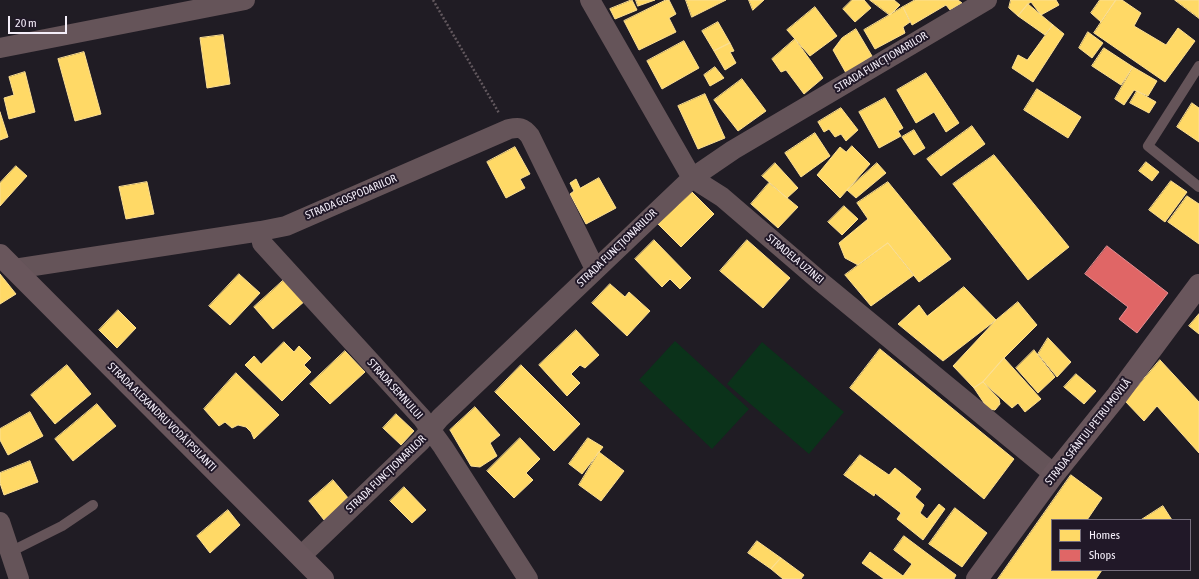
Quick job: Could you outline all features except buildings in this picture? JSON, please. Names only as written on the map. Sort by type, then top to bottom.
[{"type":"street","points":[[0,48],[245,0]]},
{"type":"street","name":"STRADELA UZINEI","points":[[590,0],[692,178],[722,197],[827,287],[1054,474]]},
{"type":"street","name":"STRADA FUNCȚIONARILOR","points":[[301,556],[421,441],[446,413],[595,269],[692,178],[733,150],[983,1]]},
{"type":"street","points":[[509,129],[518,127],[525,130],[530,136],[595,269]]},
{"type":"street","name":"STRADA GOSPODARILOR","points":[[7,262],[261,231],[286,226],[509,129]]},
{"type":"street","name":"STRADA SEMNULUI","points":[[261,231],[262,243],[422,418],[443,447],[528,579]]},
{"type":"street","name":"STRADA ALEXANDRU VODĂ IPSILANTI","points":[[7,262],[323,579]]},
{"type":"street","name":"STRADA SFÂNTUL PETRU MOVILĂ","points":[[977,579],[1054,474],[1116,397],[1199,285]]},
{"type":"street","points":[[0,522],[19,579]]},
{"type":"lane","points":[[1199,66],[1148,146],[1199,187]]},
{"type":"lane","points":[[10,552],[62,526],[93,505]]},
{"type":"path","points":[[432,0],[509,129]]},
{"type":"green space","points":[[675,341],[749,409],[712,449],[639,380]]},
{"type":"green space","points":[[762,342],[844,412],[809,454],[727,384]]}]
